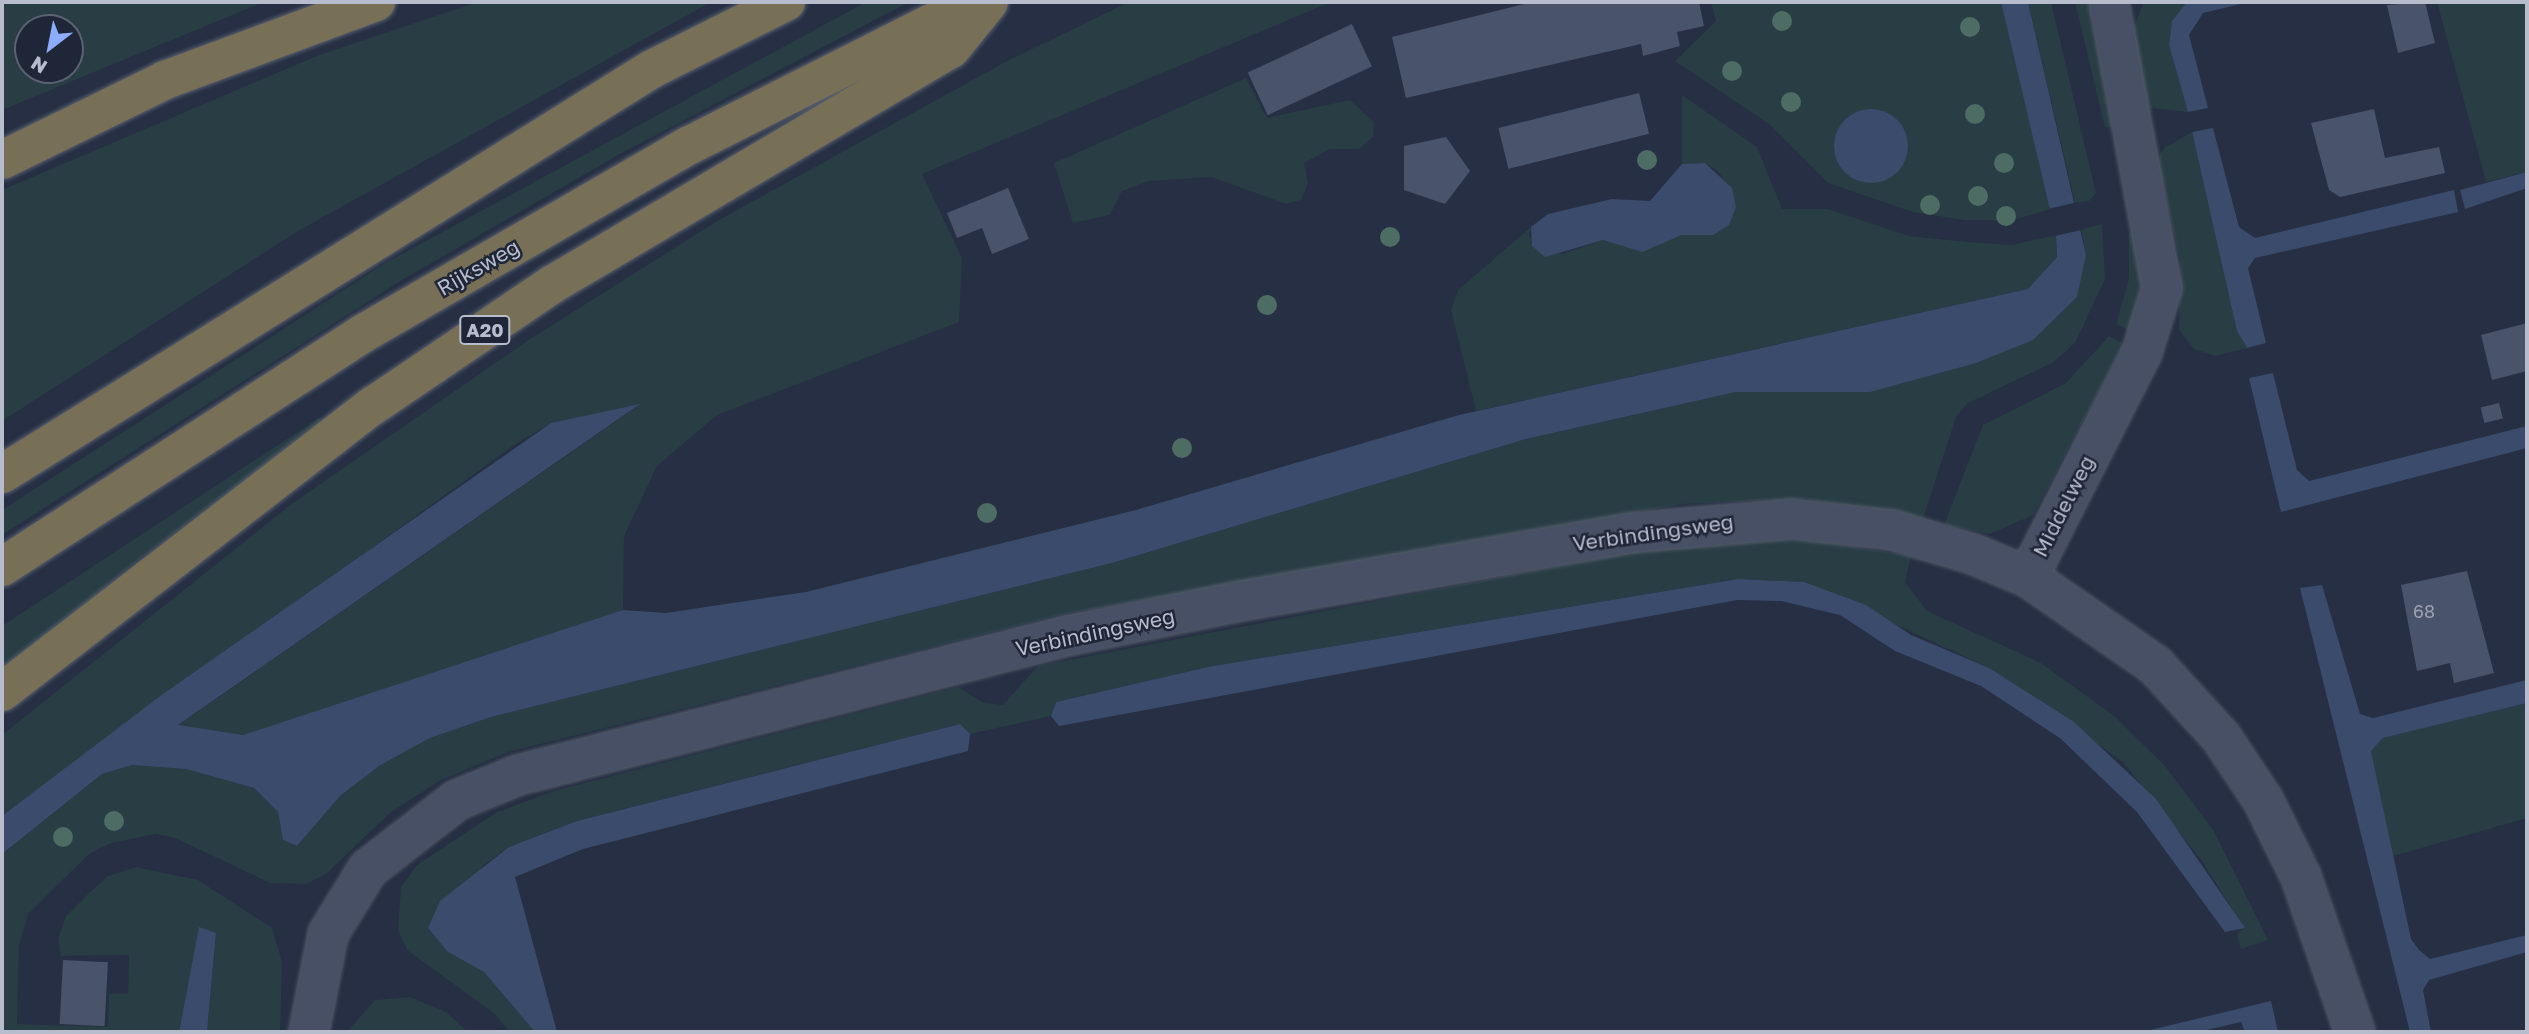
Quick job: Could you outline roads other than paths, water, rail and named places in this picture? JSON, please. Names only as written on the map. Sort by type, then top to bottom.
[{"type":"highway","points":[[2,160],[165,80],[376,2]]},
{"type":"highway","points":[[2,474],[652,69],[786,2]]},
{"type":"highway","name":"Rijksweg","points":[[2,567],[373,327],[690,145],[974,2]]},
{"type":"highway","name":"A20","points":[[2,692],[374,405],[553,284],[951,49],[989,2]]},
{"type":"street","name":"Middelweg","points":[[2109,2],[2162,288],[2142,352],[2028,577],[2155,665],[2221,737],[2263,800],[2301,877],[2355,1032]]},
{"type":"street","name":"Verbindingsweg","points":[[309,1032],[328,934],[369,869],[457,800],[584,754],[1066,636],[1703,523],[1856,524],[1950,547],[2028,577]]},
{"type":"water","points":[[2001,2],[2028,2],[2086,255],[2077,297],[2033,340],[1976,363],[1870,392],[1736,392],[1526,439],[1112,563],[491,717],[430,738],[379,766],[340,796],[297,846],[283,840],[278,812],[254,788],[186,769],[132,765],[102,774],[2,854],[2,816],[163,694],[551,423],[640,404],[178,725],[243,735],[623,610],[666,613],[806,592],[1136,510],[1459,415],[2028,289],[2057,257],[2056,235]]},
{"type":"water","points":[[2187,2],[2249,2],[2203,13],[2189,35],[2208,108],[2188,112],[2169,45],[2172,21]]},
{"type":"water","points":[[1871,109],[1885,112],[1897,120],[1905,132],[1908,146],[1905,160],[1897,172],[1885,180],[1871,183],[1857,180],[1845,172],[1837,160],[1834,146],[1837,132],[1845,120],[1857,112]]},
{"type":"water","points":[[2213,128],[2239,227],[2255,238],[2454,190],[2458,212],[2255,258],[2248,268],[2266,343],[2247,348],[2237,331],[2192,132]]},
{"type":"water","points":[[1705,163],[1732,188],[1736,207],[1729,225],[1713,235],[1682,235],[1642,252],[1603,240],[1545,257],[1532,246],[1531,227],[1548,214],[1612,199],[1650,201],[1682,164]]},
{"type":"water","points":[[2527,172],[2527,188],[2465,209],[2460,190]]},
{"type":"water","points":[[2273,373],[2297,470],[2309,481],[2527,426],[2527,448],[2281,512],[2249,378]]},
{"type":"water","points":[[1738,579],[1804,582],[1866,605],[1911,635],[1989,668],[2074,722],[2156,799],[2245,928],[2225,932],[2137,812],[2061,739],[1981,686],[1895,651],[1840,615],[1781,601],[1737,600],[1059,726],[1051,716],[1056,702],[1208,667]]},
{"type":"water","points":[[2322,585],[2360,714],[2373,718],[2527,680],[2527,703],[2383,738],[2371,751],[2411,939],[2419,950],[2430,959],[2527,935],[2527,952],[2429,980],[2423,990],[2431,1032],[2410,1032],[2300,588]]},
{"type":"water","points":[[960,724],[970,734],[968,751],[583,849],[515,877],[557,1032],[535,1032],[484,972],[448,952],[428,928],[440,901],[509,847],[577,821]]},
{"type":"water","points":[[199,927],[216,933],[207,1032],[179,1032]]},
{"type":"water","points":[[2271,1001],[2278,1032],[2245,1032],[2241,1022],[2198,1032],[2142,1032]]}]
